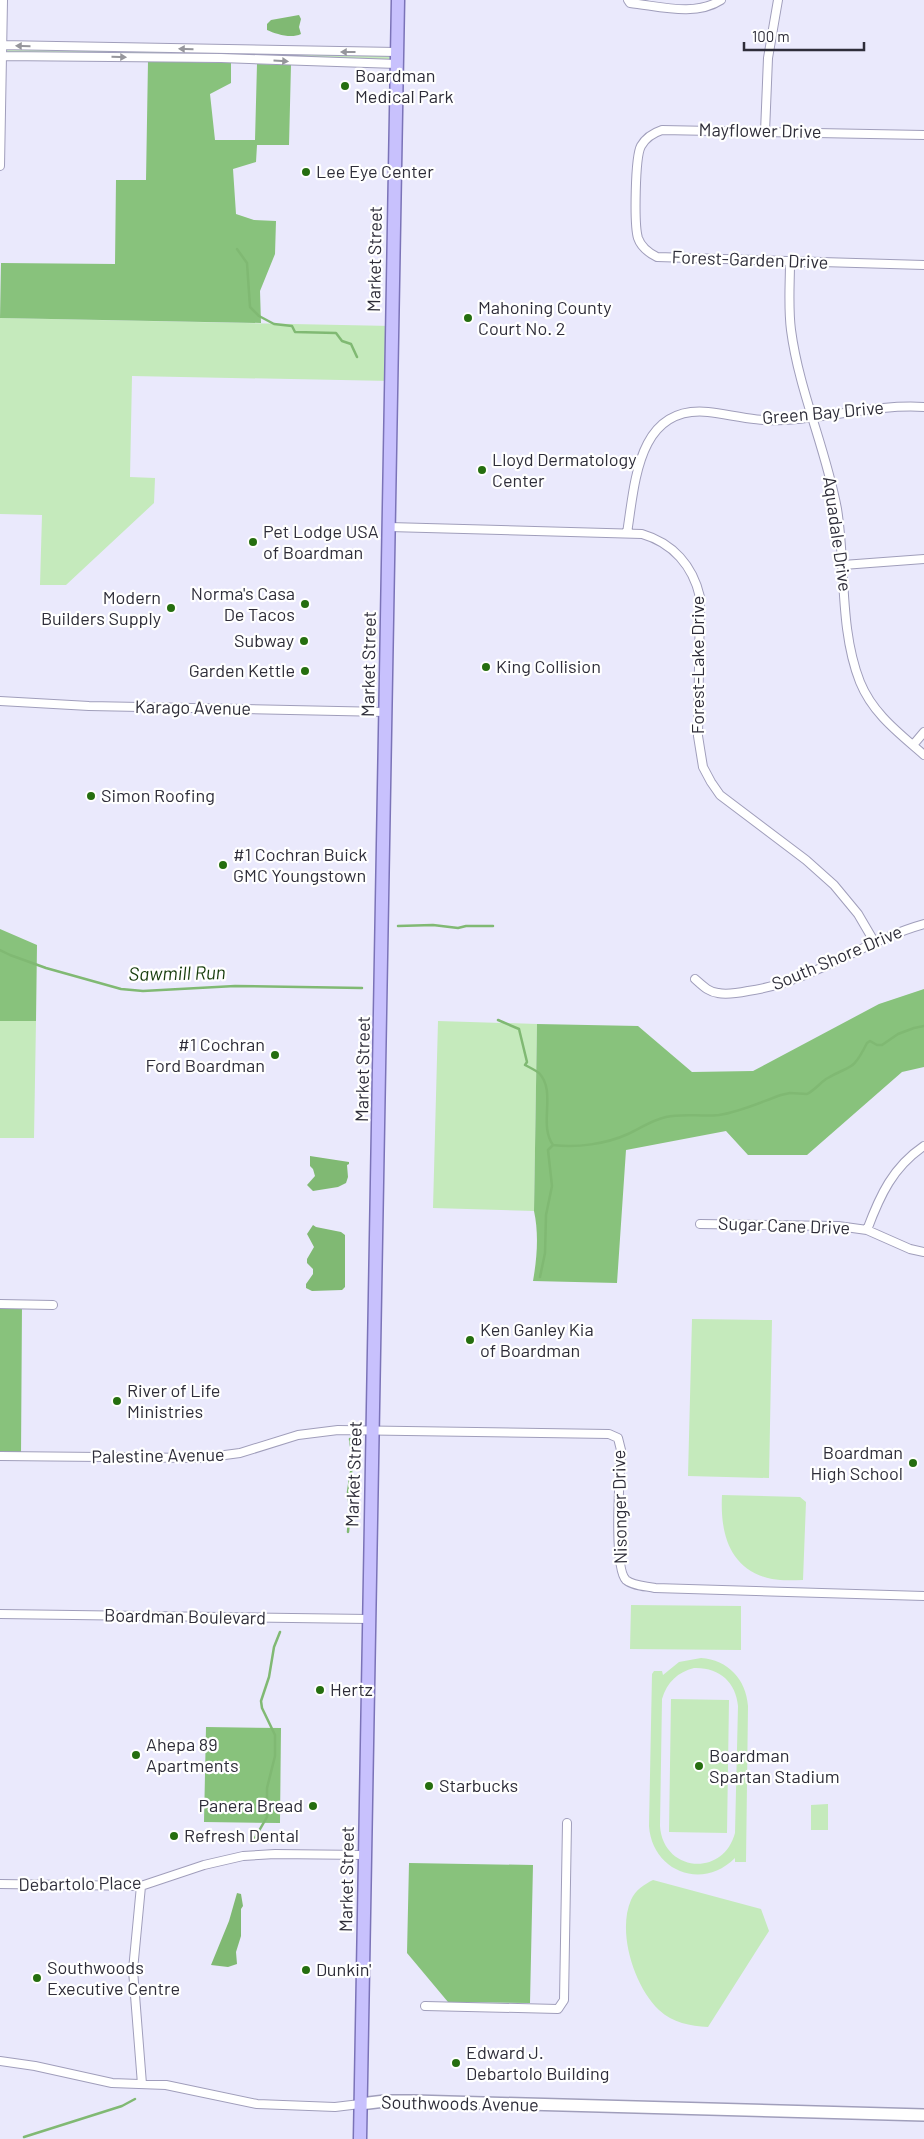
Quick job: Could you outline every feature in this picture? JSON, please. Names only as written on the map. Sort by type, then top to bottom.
[{"type":"main road","name":"Market Street","points":[[360,2139],[398,0]]},
{"type":"street","points":[[0,166],[2,0]]},
{"type":"street","points":[[628,0],[630,3],[690,9],[712,6],[720,0]]},
{"type":"street","points":[[765,132],[768,58],[778,0]]},
{"type":"street","points":[[1,45],[315,52],[397,58]]},
{"type":"street","points":[[95,47],[95,56]]},
{"type":"street","points":[[221,49],[221,58]]},
{"type":"street","points":[[251,50],[251,59]]},
{"type":"street","points":[[315,52],[315,63]]},
{"type":"street","points":[[1,56],[221,58],[315,63],[397,58]]},
{"type":"street","name":"Mayflower Drive","points":[[637,184],[639,151],[645,140],[655,132],[662,130],[924,135]]},
{"type":"street","name":"Forest-Garden Drive","points":[[637,184],[638,237],[645,249],[653,255],[671,258],[924,265]]},
{"type":"street","name":"Aquadale Drive","points":[[790,262],[789,312],[791,330],[798,365],[832,488],[843,565],[851,648],[860,681],[881,717],[924,755]]},
{"type":"street","name":"Green Bay Drive","points":[[627,533],[641,453],[652,435],[669,421],[685,414],[700,412],[762,420],[812,417],[880,408],[924,407]]},
{"type":"street","name":"Forest-Lake Drive","points":[[389,527],[627,533],[642,534],[664,543],[687,565],[697,586],[700,608],[698,736],[701,757],[711,782],[724,799],[806,860],[834,885],[858,914],[875,944]]},
{"type":"street","points":[[843,565],[924,560]]},
{"type":"street","name":"Karago Avenue","points":[[0,701],[89,706],[386,712]]},
{"type":"street","points":[[913,745],[924,732]]},
{"type":"street","name":"South Shore Drive","points":[[695,979],[708,990],[716,993],[760,990],[799,978],[924,924]]},
{"type":"street","points":[[867,1230],[878,1201],[888,1182],[902,1164],[924,1146]]},
{"type":"street","name":"Sugar Cane Drive","points":[[700,1224],[838,1226],[867,1230],[910,1249],[924,1252]]},
{"type":"street","points":[[0,1304],[53,1304]]},
{"type":"street","name":"Palestine Avenue","points":[[0,1456],[202,1458],[240,1453],[309,1432],[373,1430]]},
{"type":"street","name":"Nisonger Drive","points":[[373,1430],[598,1433],[609,1434],[618,1438],[621,1450],[618,1556],[620,1570],[625,1579],[638,1585],[656,1588],[924,1596]]},
{"type":"street","name":"Boardman Boulevard","points":[[0,1614],[369,1620]]},
{"type":"street","points":[[425,2006],[558,2009],[564,2000],[567,1823]]},
{"type":"street","name":"Debartolo Place","points":[[0,1884],[141,1886],[204,1865],[243,1856],[275,1854],[365,1855]]},
{"type":"street","points":[[141,1886],[133,1970],[142,2084]]},
{"type":"street","name":"Southwoods Avenue","points":[[0,2061],[34,2066],[112,2083],[166,2085],[257,2104],[335,2106],[384,2101],[414,2101],[924,2115]]},
{"type":"shaded area","points":[[299,15],[301,19],[299,27],[301,34],[288,36],[267,30],[267,24],[271,20]]},
{"type":"shaded area","points":[[0,45],[397,52],[397,64],[0,56]]},
{"type":"shaded area","points":[[148,61],[231,63],[231,83],[210,94],[215,140],[255,140],[257,64],[291,65],[289,145],[257,145],[256,162],[233,169],[236,214],[254,220],[276,221],[275,254],[260,291],[261,323],[0,318],[1,263],[115,264],[116,180],[146,180]]},
{"type":"shaded area","points":[[0,318],[392,326],[391,381],[132,376],[130,477],[155,478],[154,503],[66,585],[40,585],[42,515],[0,514]]},
{"type":"shaded area","points":[[0,929],[37,945],[36,1021],[0,1021]]},
{"type":"shaded area","points":[[924,989],[924,1067],[902,1072],[807,1155],[748,1155],[726,1131],[626,1150],[617,1283],[533,1281],[537,1246],[537,1228],[534,1211],[537,1024],[638,1026],[692,1072],[753,1071],[879,1004]]},
{"type":"shaded area","points":[[0,1021],[36,1021],[34,1138],[0,1138]]},
{"type":"shaded area","points":[[438,1021],[537,1024],[534,1211],[433,1208]]},
{"type":"shaded area","points":[[310,1156],[349,1162],[347,1165],[348,1177],[346,1183],[338,1187],[313,1191],[307,1185],[315,1176],[310,1166]]},
{"type":"shaded area","points":[[313,1225],[341,1232],[345,1235],[345,1287],[342,1290],[312,1291],[306,1288],[306,1284],[313,1274],[313,1269],[307,1263],[307,1259],[314,1247],[307,1234]]},
{"type":"shaded area","points":[[0,1304],[22,1304],[21,1456],[0,1456]]},
{"type":"shaded area","points":[[692,1319],[772,1320],[769,1478],[688,1476]]},
{"type":"shaded area","points":[[722,1495],[800,1497],[806,1502],[803,1580],[776,1580],[757,1574],[737,1558],[730,1548],[726,1536],[723,1523]]},
{"type":"shaded area","points":[[631,1605],[741,1606],[741,1650],[630,1649]]},
{"type":"shaded area","points":[[701,1658],[727,1667],[739,1679],[747,1696],[746,1862],[735,1862],[735,1858],[722,1868],[708,1873],[694,1874],[681,1871],[669,1865],[659,1855],[652,1842],[649,1826],[652,1674],[654,1671],[662,1671],[663,1675],[679,1662]],"holes":[[[694,1668],[703,1668],[718,1673],[725,1678],[730,1683],[737,1697],[735,1833],[728,1848],[719,1857],[707,1863],[694,1864],[682,1860],[671,1853],[664,1841],[660,1826],[662,1699],[670,1683],[678,1675]]]},
{"type":"shaded area","points":[[671,1699],[729,1700],[727,1833],[669,1832]]},
{"type":"shaded area","points":[[206,1727],[281,1728],[280,1823],[204,1822]]},
{"type":"shaded area","points":[[828,1804],[828,1830],[811,1830],[811,1805]]},
{"type":"shaded area","points":[[409,1863],[533,1865],[530,2003],[448,2002],[407,1953]]},
{"type":"shaded area","points":[[653,1880],[761,1909],[769,1931],[708,2027],[682,2023],[664,2014],[650,2000],[635,1973],[627,1943],[627,1913],[635,1893]]},
{"type":"shaded area","points":[[237,1893],[241,1894],[243,1906],[241,1909],[241,1936],[236,1952],[237,1964],[228,1967],[211,1965],[229,1921]]},
{"type":"waterway","points":[[237,249],[247,263],[250,307],[259,316],[274,324],[292,326],[295,332],[336,333],[342,341],[351,344],[357,357]]},
{"type":"waterway","name":"Sawmill Run","points":[[398,926],[433,925],[458,928],[466,926],[493,926]]},
{"type":"waterway","name":"Sawmill Run","points":[[0,950],[46,968],[121,989],[143,991],[235,986],[362,988]]},
{"type":"waterway","name":"Sawmill Run","points":[[498,1020],[519,1029],[527,1062],[525,1065],[539,1073],[544,1081],[547,1089],[547,1128],[553,1145],[572,1146],[610,1140],[666,1117],[727,1114],[781,1095],[790,1093],[807,1094],[826,1079],[854,1064],[870,1041],[877,1045],[882,1045],[898,1034],[924,1026]]},
{"type":"waterway","points":[[540,1277],[545,1253],[546,1215],[552,1186],[548,1150],[553,1145]]},
{"type":"waterway","points":[[348,1532],[350,1508],[348,1492],[353,1459],[350,1439]]},
{"type":"waterway","points":[[252,1843],[267,1817],[267,1788],[275,1756],[275,1735],[262,1708],[261,1701],[269,1677],[274,1647],[280,1632]]},
{"type":"waterway","points":[[24,2137],[122,2106],[135,2099]]},
{"type":"place","name":"Boardman Medical Park","points":[[345,86]]},
{"type":"place","name":"Lee Eye Center","points":[[306,172]]},
{"type":"place","name":"Mahoning County Court No. 2","points":[[468,318]]},
{"type":"place","name":"Lloyd Dermatology Center","points":[[482,470]]},
{"type":"place","name":"Pet Lodge USA of Boardman","points":[[253,542]]},
{"type":"place","name":"Norma's Casa De Tacos","points":[[305,604]]},
{"type":"place","name":"Modern Builders Supply","points":[[171,608]]},
{"type":"place","name":"Subway","points":[[304,641]]},
{"type":"place","name":"King Collision","points":[[486,667]]},
{"type":"place","name":"Garden Kettle","points":[[305,671]]},
{"type":"place","name":"Simon Roofing","points":[[91,796]]},
{"type":"place","name":"#1 Cochran Buick GMC Youngstown","points":[[223,865]]},
{"type":"place","name":"#1 Cochran Ford Boardman","points":[[275,1055]]},
{"type":"place","name":"Ken Ganley Kia of Boardman","points":[[470,1340]]},
{"type":"place","name":"River of Life Ministries","points":[[117,1401]]},
{"type":"place","name":"Boardman High School","points":[[913,1463]]},
{"type":"place","name":"Hertz","points":[[320,1690]]},
{"type":"place","name":"Ahepa 89 Apartments","points":[[136,1755]]},
{"type":"place","name":"Boardman Spartan Stadium","points":[[699,1766]]},
{"type":"place","name":"Starbucks","points":[[429,1786]]},
{"type":"place","name":"Panera Bread","points":[[313,1806]]},
{"type":"place","name":"Refresh Dental","points":[[174,1836]]},
{"type":"place","name":"Dunkin'","points":[[306,1970]]},
{"type":"place","name":"Southwoods Executive Centre","points":[[37,1978]]},
{"type":"place","name":"Edward J. Debartolo Building","points":[[456,2063]]}]
